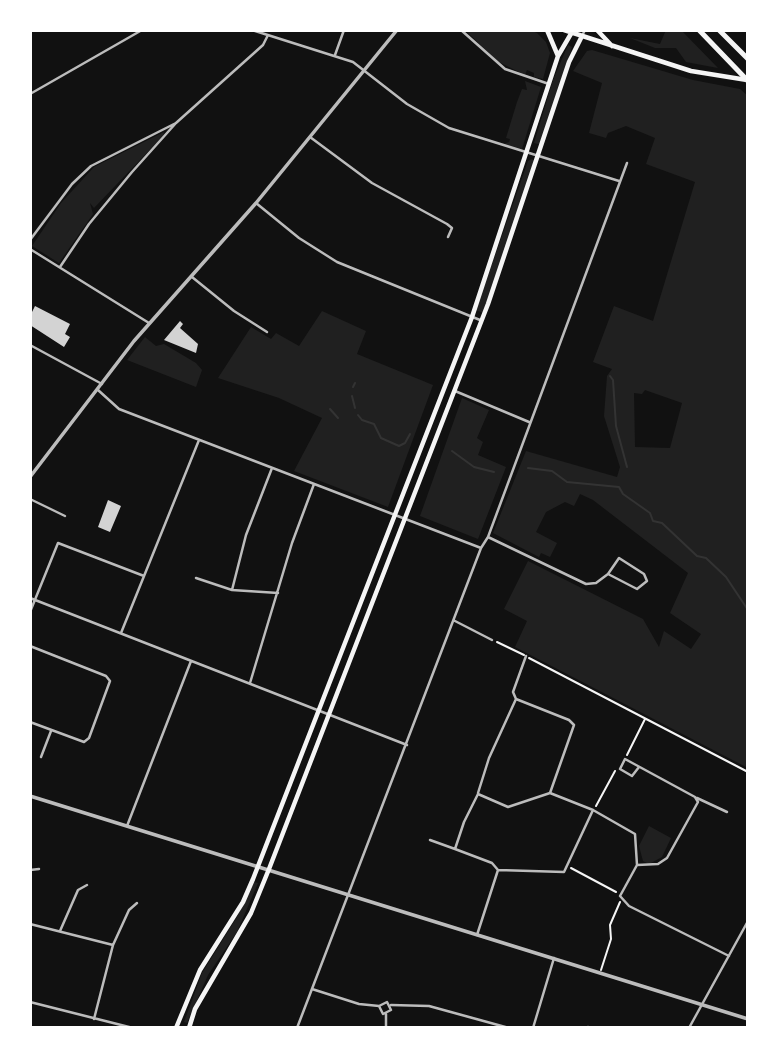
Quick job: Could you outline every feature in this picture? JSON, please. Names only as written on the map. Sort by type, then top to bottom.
[{"type":"highway","points":[[699,30],[748,80]]},
{"type":"highway","points":[[719,30],[748,60]]},
{"type":"main road","points":[[547,30],[558,56]]},
{"type":"main road","points":[[564,30],[715,76],[748,80]]},
{"type":"main road","points":[[597,30],[613,46]]},
{"type":"main road","points":[[176,1028],[194,982],[243,902],[258,866],[472,317],[528,155],[558,56],[573,31]]},
{"type":"main road","points":[[189,1028],[218,966],[251,913],[269,869],[482,321],[539,158],[566,71],[582,36]]},
{"type":"street","points":[[30,94],[142,30]]},
{"type":"street","points":[[252,30],[335,55],[365,71],[429,118],[449,128],[528,155],[619,181]]},
{"type":"street","points":[[335,55],[344,30]]},
{"type":"street","points":[[30,477],[149,323],[256,202],[397,30]]},
{"type":"street","points":[[461,30],[505,69],[550,84]]},
{"type":"street","points":[[582,36],[585,30]]},
{"type":"street","points":[[60,267],[104,205],[176,123],[262,45],[268,35]]},
{"type":"street","points":[[30,240],[72,184],[91,166],[176,123]]},
{"type":"street","points":[[310,137],[372,183],[447,224],[452,228],[448,237]]},
{"type":"street","points":[[297,1028],[481,548],[488,537],[619,191],[619,181],[627,163]]},
{"type":"street","points":[[256,202],[299,238],[337,261],[482,321]]},
{"type":"street","points":[[30,249],[149,323]]},
{"type":"street","points":[[192,277],[234,311],[267,332]]},
{"type":"street","points":[[30,345],[102,384]]},
{"type":"street","points":[[98,390],[119,409],[481,548]]},
{"type":"street","points":[[454,391],[530,422]]},
{"type":"street","points":[[121,634],[199,440]]},
{"type":"street","points":[[232,590],[246,535],[272,468]]},
{"type":"street","points":[[250,683],[314,484]]},
{"type":"street","points":[[30,499],[65,516]]},
{"type":"street","points":[[488,537],[586,584],[596,583],[608,574],[619,558],[644,573],[647,581],[638,589],[608,574]]},
{"type":"street","points":[[30,612],[58,543],[144,576]]},
{"type":"street","points":[[196,578],[232,590],[278,593]]},
{"type":"street","points":[[30,598],[407,745]]},
{"type":"street","points":[[454,620],[492,640]]},
{"type":"street","points":[[30,646],[106,676],[110,681],[87,740],[81,742],[30,722]]},
{"type":"street","points":[[526,656],[513,692],[516,699],[569,720],[574,725],[550,793]]},
{"type":"street","points":[[127,826],[191,661]]},
{"type":"street","points":[[455,849],[506,715],[516,699]]},
{"type":"street","points":[[41,757],[51,730]]},
{"type":"street","points":[[639,767],[632,776],[620,769],[625,759],[727,812]]},
{"type":"street","points":[[478,794],[508,807],[550,793],[593,810],[635,834],[637,865],[620,896],[629,906],[729,956]]},
{"type":"street","points":[[30,796],[748,1019]]},
{"type":"street","points":[[637,865],[659,864],[667,858],[696,806],[697,798]]},
{"type":"street","points":[[430,840],[492,863],[498,870],[564,872],[593,810]]},
{"type":"street","points":[[30,870],[39,869]]},
{"type":"street","points":[[477,934],[498,870]]},
{"type":"street","points":[[60,931],[78,890],[87,885]]},
{"type":"street","points":[[94,1018],[113,945],[129,910],[137,903]]},
{"type":"street","points":[[689,1028],[748,921]]},
{"type":"street","points":[[30,924],[113,945]]},
{"type":"street","points":[[532,1028],[554,958]]},
{"type":"street","points":[[312,989],[342,1000],[379,1006]]},
{"type":"street","points":[[379,1006],[384,1001],[391,1005],[429,1006],[509,1028]]},
{"type":"street","points":[[30,1002],[133,1028]]},
{"type":"street","points":[[386,1014],[391,1010],[391,1005]]},
{"type":"street","points":[[379,1006],[379,1011],[386,1014]]},
{"type":"street","points":[[386,1014],[386,1028]]},
{"type":"path","points":[[492,640],[748,772]]},
{"type":"path","points":[[625,759],[646,719]]},
{"type":"path","points":[[593,810],[616,769],[620,769]]},
{"type":"path","points":[[568,866],[620,896],[610,925],[612,934],[600,972]]},
{"type":"shaded area","points":[[465,30],[530,30],[537,33],[546,42],[550,53],[543,79],[534,77],[534,73],[527,70],[525,75],[497,61]]},
{"type":"shaded area","points":[[666,30],[681,30],[718,68],[686,62],[676,48],[655,48],[630,38],[660,44]]},
{"type":"shaded area","points":[[568,45],[572,47],[541,145],[534,143],[553,80]]},
{"type":"shaded area","points":[[592,50],[693,80],[740,89],[748,96],[748,768],[515,647],[527,621],[504,609],[528,561],[643,619],[659,647],[664,631],[691,649],[701,634],[670,613],[688,573],[593,500],[580,494],[574,506],[565,502],[546,512],[536,532],[557,543],[550,557],[541,553],[539,557],[493,533],[526,451],[617,477],[620,467],[604,416],[607,376],[612,369],[593,362],[614,306],[653,321],[695,182],[646,164],[655,138],[626,126],[608,133],[606,138],[589,133],[602,83],[573,71],[587,51]],"holes":[[[645,390],[682,403],[670,448],[635,447],[634,393],[642,394]]]},
{"type":"shaded area","points":[[525,81],[541,87],[522,149],[504,144],[510,139],[506,138],[522,89],[527,90]]},
{"type":"shaded area","points":[[164,132],[94,208],[90,203],[93,214],[59,263],[32,246],[61,203],[94,167]]},
{"type":"shaded area","points":[[528,161],[535,161],[483,313],[476,310]]},
{"type":"shaded area","points":[[322,311],[366,331],[357,354],[433,385],[388,507],[294,471],[322,418],[279,398],[218,378],[251,327],[271,339],[276,333],[299,346]]},
{"type":"shaded area","points":[[145,337],[156,346],[164,344],[196,363],[202,370],[196,387],[127,360]]},
{"type":"shaded area","points":[[462,398],[489,410],[477,438],[483,442],[478,455],[506,467],[478,539],[420,516]]},
{"type":"shaded area","points":[[649,826],[671,838],[662,857],[649,864],[643,861],[639,846]]},
{"type":"shaded area","points":[[254,882],[258,883],[237,932],[208,975],[187,1023],[184,1022],[202,973],[237,917]]},
{"type":"building","points":[[35,306],[70,324],[65,334],[70,337],[64,347],[30,325],[30,316]]},
{"type":"building","points":[[180,321],[183,324],[180,328],[198,344],[196,353],[164,340]]},
{"type":"building","points":[[108,500],[121,506],[110,532],[98,527]]},
{"type":"waterway","points":[[610,376],[613,380],[616,426],[627,467]]},
{"type":"waterway","points":[[353,387],[355,383]]},
{"type":"waterway","points":[[352,396],[355,408]]},
{"type":"waterway","points":[[330,409],[338,418]]},
{"type":"waterway","points":[[358,415],[362,420],[374,424],[381,438],[399,446],[405,443],[410,434]]},
{"type":"waterway","points":[[452,451],[474,467],[494,472]]},
{"type":"waterway","points":[[528,468],[552,471],[567,482],[619,487],[623,494],[650,513],[653,521],[662,523],[697,556],[706,558],[726,577],[748,610]]}]
